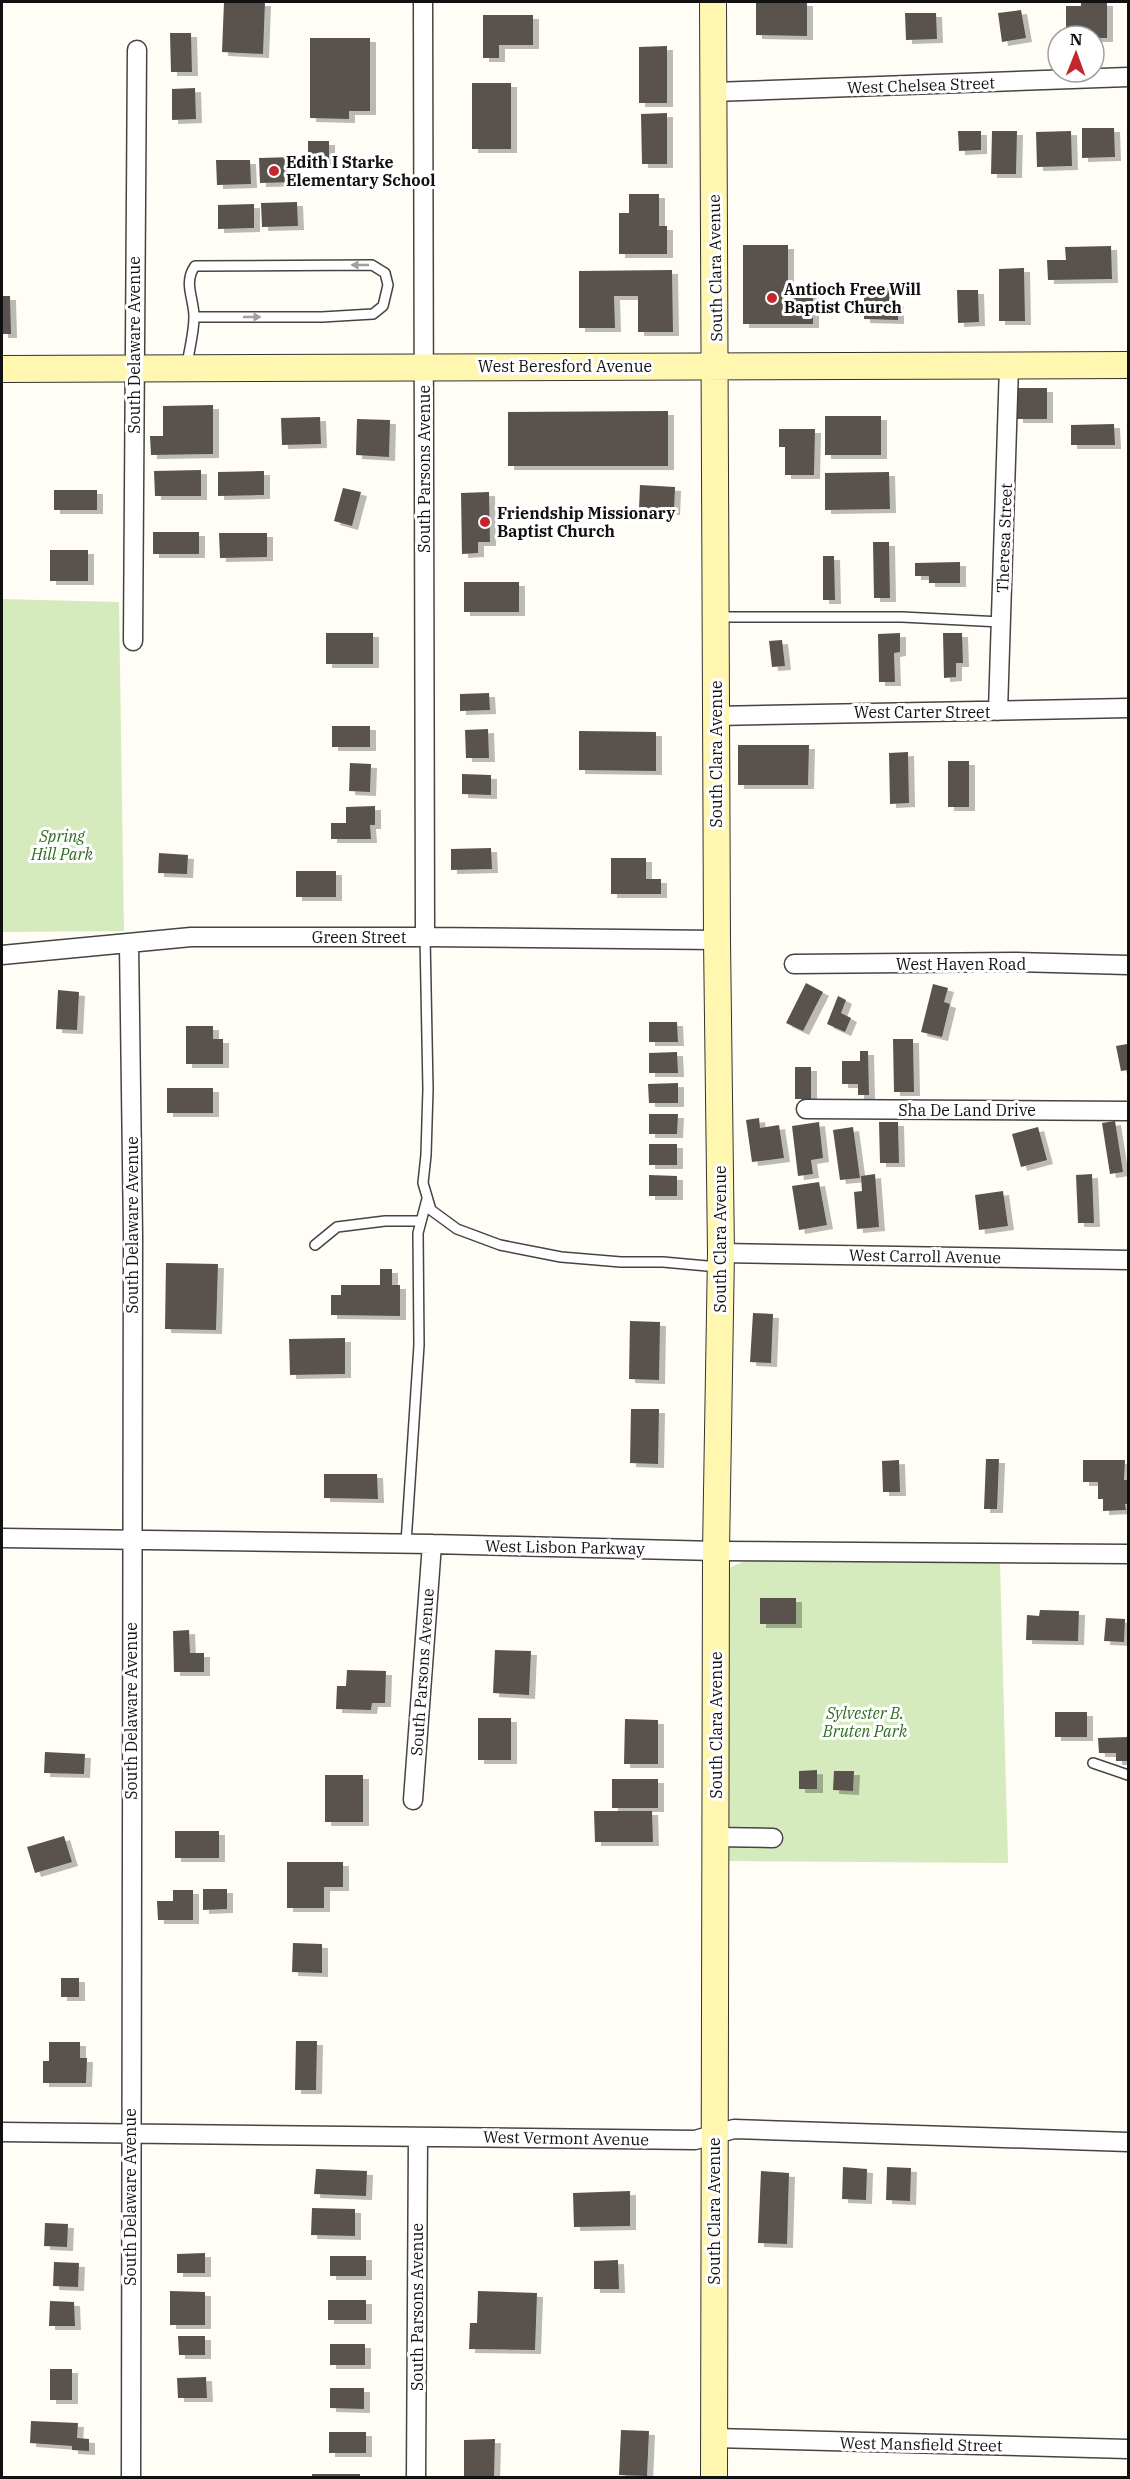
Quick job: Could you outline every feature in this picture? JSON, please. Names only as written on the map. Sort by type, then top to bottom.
[{"type":"street","name":"South Parsons Avenue","points":[[423,2],[425,937]]},
{"type":"street","name":"South Clara Avenue","points":[[713,2],[717,940],[721,1260],[716,1551],[714,2478]]},
{"type":"street","name":"South Delaware Avenue","points":[[133,641],[136,50]]},
{"type":"street","name":"West Chelsea Street","points":[[712,92],[1128,77]]},
{"type":"street","name":"Theresa Street","points":[[998,711],[1010,365]]},
{"type":"street","name":"West Beresford Avenue","points":[[2,369],[1128,365]]},
{"type":"street","name":"West Carter Street","points":[[716,716],[865,711],[1128,708]]},
{"type":"street","name":"Green Street","points":[[2,955],[192,937],[717,940]]},
{"type":"street","name":"South Delaware Avenue","points":[[129,944],[133,1235],[131,2478]]},
{"type":"street","name":"West Haven Road","points":[[794,964],[1016,962],[1128,965]]},
{"type":"street","name":"Sha De Land Drive","points":[[806,1109],[1128,1112]]},
{"type":"street","name":"West Carroll Avenue","points":[[721,1260],[1128,1260]]},
{"type":"street","name":"West Lisbon Parkway","points":[[2,1538],[406,1543],[716,1551],[1128,1554]]},
{"type":"street","name":"South Parsons Avenue","points":[[413,1800],[432,1544]]},
{"type":"street","points":[[715,1837],[773,1838]]},
{"type":"street","name":"West Vermont Avenue","points":[[2,2132],[695,2140],[734,2129],[1128,2142]]},
{"type":"street","name":"South Parsons Avenue","points":[[416,2478],[418,2137]]},
{"type":"street","name":"West Mansfield Street","points":[[714,2438],[1128,2449]]},
{"type":"lane","points":[[187,368],[194,316],[189,292],[189,274],[195,266],[372,266],[385,273],[388,285],[383,306],[373,314],[322,317],[194,316]]},
{"type":"lane","points":[[715,616],[902,617],[1001,622]]},
{"type":"lane","points":[[425,937],[428,1089],[423,1183],[431,1210],[457,1229],[500,1245],[561,1257],[621,1262],[721,1260]]},
{"type":"lane","points":[[406,1543],[419,1346],[418,1233],[427,1197]]},
{"type":"lane","points":[[315,1245],[337,1227],[385,1221],[421,1221]]},
{"type":"lane","points":[[1093,1763],[1128,1775]]},
{"type":"green space","name":"Spring Hill Park","points":[[2,599],[119,602],[124,931],[2,932]]},
{"type":"green space","name":"Sylvester B. Bruten Park","points":[[750,1559],[1000,1561],[1008,1863],[724,1861],[726,1572],[731,1567]]},
{"type":"building","points":[[224,2],[265,2],[263,54],[222,52]]},
{"type":"building","points":[[756,2],[807,2],[807,36],[756,35]]},
{"type":"building","points":[[1081,2],[1107,2],[1107,38],[1106,24],[1066,24],[1066,6],[1081,6]]},
{"type":"building","points":[[1021,10],[1026,38],[1002,42],[998,13]]},
{"type":"building","points":[[905,13],[936,13],[937,39],[906,40]]},
{"type":"building","points":[[483,15],[533,15],[533,45],[499,45],[499,58],[483,58]]},
{"type":"building","points":[[170,33],[191,33],[192,72],[171,72]]},
{"type":"building","points":[[310,38],[370,38],[370,111],[349,111],[349,119],[310,118]]},
{"type":"building","points":[[667,46],[667,103],[639,103],[639,47]]},
{"type":"building","points":[[472,83],[511,83],[511,149],[472,149]]},
{"type":"building","points":[[195,88],[196,119],[172,120],[172,89]]},
{"type":"building","points":[[667,113],[667,164],[642,164],[641,114]]},
{"type":"building","points":[[1082,128],[1114,128],[1115,157],[1082,158]]},
{"type":"building","points":[[958,131],[981,131],[981,150],[959,151]]},
{"type":"building","points":[[992,131],[1017,131],[1016,174],[991,174]]},
{"type":"building","points":[[1071,131],[1072,166],[1037,167],[1036,132]]},
{"type":"building","points":[[308,141],[329,141],[329,162],[308,162]]},
{"type":"building","points":[[294,157],[295,182],[260,183],[259,158]]},
{"type":"building","points":[[216,160],[250,160],[251,184],[217,185]]},
{"type":"building","points":[[629,194],[659,194],[659,226],[667,226],[667,254],[619,254],[619,213],[629,213]]},
{"type":"building","points":[[297,202],[298,226],[262,227],[261,203]]},
{"type":"building","points":[[254,204],[254,228],[218,229],[218,205]]},
{"type":"building","points":[[743,245],[788,245],[788,292],[813,292],[813,324],[743,324]]},
{"type":"building","points":[[1111,246],[1112,279],[1048,280],[1047,260],[1066,260],[1065,247]]},
{"type":"building","points":[[1024,268],[1025,321],[999,321],[999,269]]},
{"type":"building","points":[[672,270],[673,332],[638,332],[638,296],[614,296],[615,328],[579,328],[579,271]]},
{"type":"building","points":[[864,288],[889,288],[889,301],[898,302],[898,320],[864,319]]},
{"type":"building","points":[[957,290],[978,290],[979,322],[958,323]]},
{"type":"building","points":[[2,296],[10,296],[11,334],[2,334]]},
{"type":"building","points":[[1016,388],[1047,388],[1047,419],[1017,419]]},
{"type":"building","points":[[213,405],[213,454],[151,455],[150,436],[163,436],[163,406]]},
{"type":"building","points":[[668,411],[668,466],[508,466],[508,412]]},
{"type":"building","points":[[825,416],[881,416],[881,455],[825,455]]},
{"type":"building","points":[[320,417],[321,444],[282,445],[281,418]]},
{"type":"building","points":[[357,419],[390,420],[389,457],[356,455]]},
{"type":"building","points":[[1114,424],[1115,445],[1071,445],[1071,425]]},
{"type":"building","points":[[779,429],[815,429],[814,475],[785,475],[785,447],[779,447]]},
{"type":"building","points":[[201,470],[201,496],[155,496],[154,471]]},
{"type":"building","points":[[264,471],[264,495],[218,496],[218,472]]},
{"type":"building","points":[[889,472],[890,509],[825,510],[825,473]]},
{"type":"building","points":[[640,485],[675,487],[674,511],[639,509]]},
{"type":"building","points":[[343,488],[361,492],[352,526],[334,521]]},
{"type":"building","points":[[54,490],[97,490],[97,510],[54,510]]},
{"type":"building","points":[[489,492],[490,542],[478,542],[478,553],[462,554],[461,493]]},
{"type":"building","points":[[153,532],[199,532],[199,554],[153,554]]},
{"type":"building","points":[[219,533],[267,533],[267,557],[220,558]]},
{"type":"building","points":[[873,542],[889,542],[890,598],[874,598]]},
{"type":"building","points":[[50,550],[88,550],[88,581],[50,581]]},
{"type":"building","points":[[823,556],[834,556],[835,600],[823,600]]},
{"type":"building","points":[[960,562],[960,583],[929,583],[929,576],[915,576],[915,563]]},
{"type":"building","points":[[464,582],[519,582],[519,612],[464,612]]},
{"type":"building","points":[[326,633],[373,633],[373,664],[326,664]]},
{"type":"building","points":[[900,633],[900,652],[894,653],[895,682],[879,682],[878,634]]},
{"type":"building","points":[[943,633],[962,633],[963,663],[956,663],[956,677],[944,678]]},
{"type":"building","points":[[782,640],[785,666],[772,667],[769,641]]},
{"type":"building","points":[[489,693],[490,710],[460,711],[460,694]]},
{"type":"building","points":[[332,726],[370,726],[370,747],[332,747]]},
{"type":"building","points":[[488,729],[489,758],[466,758],[465,730]]},
{"type":"building","points":[[579,731],[656,732],[656,771],[579,770]]},
{"type":"building","points":[[738,745],[809,745],[808,785],[738,785]]},
{"type":"building","points":[[908,752],[909,803],[890,804],[889,753]]},
{"type":"building","points":[[948,761],[969,761],[969,807],[948,807]]},
{"type":"building","points":[[350,763],[371,764],[370,792],[349,791]]},
{"type":"building","points":[[462,774],[491,775],[491,795],[462,794]]},
{"type":"building","points":[[375,806],[375,825],[370,825],[371,839],[331,839],[331,823],[346,823],[346,807]]},
{"type":"building","points":[[491,848],[492,869],[451,870],[451,849]]},
{"type":"building","points":[[159,853],[188,855],[187,874],[158,873]]},
{"type":"building","points":[[611,858],[646,858],[646,879],[661,879],[661,894],[611,894]]},
{"type":"building","points":[[296,871],[336,871],[336,897],[296,897]]},
{"type":"building","points":[[806,983],[823,992],[803,1031],[786,1023]]},
{"type":"building","points":[[933,984],[948,988],[944,1002],[950,1004],[942,1037],[921,1032]]},
{"type":"building","points":[[58,990],[79,992],[77,1030],[56,1029]]},
{"type":"building","points":[[838,996],[846,1000],[841,1013],[851,1018],[845,1032],[827,1024]]},
{"type":"building","points":[[649,1022],[677,1022],[678,1042],[649,1042]]},
{"type":"building","points":[[186,1026],[213,1026],[213,1039],[223,1039],[223,1064],[186,1064]]},
{"type":"building","points":[[893,1039],[913,1039],[914,1092],[894,1092]]},
{"type":"building","points":[[1127,1044],[1128,1070],[1121,1071],[1116,1046]]},
{"type":"building","points":[[860,1051],[868,1051],[869,1095],[858,1095],[858,1084],[842,1084],[842,1061],[860,1061]]},
{"type":"building","points":[[677,1052],[678,1073],[649,1073],[649,1053]]},
{"type":"building","points":[[795,1067],[811,1067],[811,1099],[795,1099]]},
{"type":"building","points":[[678,1083],[678,1103],[649,1103],[648,1084]]},
{"type":"building","points":[[167,1088],[213,1088],[213,1113],[167,1113]]},
{"type":"building","points":[[649,1114],[678,1114],[677,1134],[649,1134]]},
{"type":"building","points":[[759,1118],[760,1128],[779,1125],[784,1158],[752,1162],[746,1120]]},
{"type":"building","points":[[1115,1121],[1123,1172],[1110,1174],[1102,1123]]},
{"type":"building","points":[[819,1122],[823,1158],[811,1160],[813,1174],[798,1176],[792,1126]]},
{"type":"building","points":[[879,1122],[898,1122],[899,1163],[880,1163]]},
{"type":"building","points":[[853,1127],[860,1178],[840,1180],[833,1130]]},
{"type":"building","points":[[1038,1127],[1047,1160],[1021,1167],[1012,1134]]},
{"type":"building","points":[[649,1144],[677,1144],[677,1165],[649,1165]]},
{"type":"building","points":[[875,1174],[879,1227],[857,1229],[854,1192],[862,1191],[861,1176]]},
{"type":"building","points":[[1092,1174],[1094,1223],[1078,1223],[1076,1175]]},
{"type":"building","points":[[649,1175],[677,1176],[677,1196],[649,1196]]},
{"type":"building","points":[[819,1182],[827,1225],[799,1230],[792,1186]]},
{"type":"building","points":[[1003,1191],[1008,1226],[979,1230],[975,1195]]},
{"type":"building","points":[[166,1263],[218,1264],[216,1330],[165,1329]]},
{"type":"building","points":[[380,1269],[392,1269],[392,1285],[400,1285],[400,1316],[331,1315],[331,1295],[341,1295],[341,1285],[380,1285]]},
{"type":"building","points":[[753,1313],[773,1314],[771,1363],[750,1362]]},
{"type":"building","points":[[630,1321],[660,1322],[659,1380],[629,1379]]},
{"type":"building","points":[[345,1338],[345,1374],[290,1375],[289,1339]]},
{"type":"building","points":[[631,1409],[659,1409],[658,1464],[630,1463]]},
{"type":"building","points":[[986,1459],[999,1459],[997,1509],[984,1509]]},
{"type":"building","points":[[899,1460],[900,1492],[883,1492],[882,1461]]},
{"type":"building","points":[[1083,1460],[1125,1460],[1124,1480],[1128,1480],[1126,1510],[1103,1511],[1103,1499],[1098,1499],[1098,1482],[1083,1482]]},
{"type":"building","points":[[324,1474],[377,1474],[378,1499],[324,1498]]},
{"type":"building","points":[[760,1598],[796,1598],[796,1624],[760,1624]]},
{"type":"building","points":[[1040,1610],[1079,1611],[1078,1641],[1026,1640],[1027,1615],[1039,1616]]},
{"type":"building","points":[[1106,1618],[1125,1619],[1124,1642],[1104,1641]]},
{"type":"building","points":[[189,1630],[190,1653],[204,1653],[204,1672],[174,1672],[173,1631]]},
{"type":"building","points":[[495,1650],[531,1651],[529,1695],[493,1693]]},
{"type":"building","points":[[347,1670],[386,1671],[385,1703],[372,1703],[371,1710],[336,1709],[337,1686],[346,1686]]},
{"type":"building","points":[[1055,1712],[1087,1712],[1087,1737],[1055,1737]]},
{"type":"building","points":[[478,1718],[511,1718],[511,1760],[478,1760]]},
{"type":"building","points":[[625,1719],[658,1720],[658,1764],[624,1764]]},
{"type":"building","points":[[1128,1737],[1128,1761],[1116,1761],[1116,1753],[1099,1753],[1098,1738]]},
{"type":"building","points":[[45,1752],[85,1754],[84,1774],[44,1773]]},
{"type":"building","points":[[817,1770],[817,1789],[799,1789],[799,1771]]},
{"type":"building","points":[[834,1771],[854,1771],[853,1791],[833,1790]]},
{"type":"building","points":[[325,1775],[363,1775],[363,1822],[325,1822]]},
{"type":"building","points":[[612,1779],[658,1779],[658,1808],[612,1808]]},
{"type":"building","points":[[594,1811],[652,1811],[653,1842],[595,1842]]},
{"type":"building","points":[[175,1831],[219,1831],[219,1858],[175,1858]]},
{"type":"building","points":[[64,1836],[72,1862],[35,1873],[27,1847]]},
{"type":"building","points":[[287,1862],[343,1862],[343,1887],[324,1887],[324,1908],[287,1908]]},
{"type":"building","points":[[203,1889],[227,1889],[227,1909],[203,1910]]},
{"type":"building","points":[[173,1890],[193,1890],[193,1920],[158,1920],[157,1901],[173,1901]]},
{"type":"building","points":[[293,1943],[322,1944],[322,1973],[292,1972]]},
{"type":"building","points":[[61,1978],[79,1978],[79,1997],[61,1997]]},
{"type":"building","points":[[296,2041],[317,2041],[316,2090],[295,2090]]},
{"type":"building","points":[[49,2042],[80,2042],[80,2058],[87,2058],[86,2083],[43,2083],[43,2061],[49,2061]]},
{"type":"building","points":[[843,2167],[867,2169],[866,2200],[842,2199]]},
{"type":"building","points":[[887,2167],[911,2168],[910,2201],[886,2200]]},
{"type":"building","points":[[316,2169],[367,2171],[366,2196],[314,2194]]},
{"type":"building","points":[[761,2171],[789,2173],[787,2244],[758,2243]]},
{"type":"building","points":[[630,2191],[630,2226],[574,2227],[573,2193]]},
{"type":"building","points":[[312,2208],[355,2209],[355,2236],[311,2235]]},
{"type":"building","points":[[45,2223],[68,2224],[67,2247],[44,2246]]},
{"type":"building","points":[[205,2253],[205,2273],[177,2273],[177,2254]]},
{"type":"building","points":[[330,2256],[366,2256],[366,2276],[330,2276]]},
{"type":"building","points":[[618,2260],[619,2289],[594,2289],[594,2261]]},
{"type":"building","points":[[54,2262],[79,2263],[78,2287],[53,2286]]},
{"type":"building","points":[[170,2291],[205,2292],[205,2325],[170,2325]]},
{"type":"building","points":[[478,2291],[537,2293],[535,2350],[469,2349],[470,2323],[477,2323]]},
{"type":"building","points":[[328,2300],[366,2300],[366,2320],[328,2320]]},
{"type":"building","points":[[50,2301],[74,2302],[75,2326],[49,2326]]},
{"type":"building","points":[[178,2336],[205,2336],[205,2355],[179,2355]]},
{"type":"building","points":[[330,2344],[365,2344],[365,2365],[330,2365]]},
{"type":"building","points":[[50,2369],[72,2369],[72,2400],[50,2400]]},
{"type":"building","points":[[206,2377],[207,2398],[178,2398],[177,2378]]},
{"type":"building","points":[[330,2388],[364,2388],[364,2409],[330,2408]]},
{"type":"building","points":[[31,2421],[78,2423],[77,2438],[89,2439],[89,2451],[72,2450],[72,2446],[30,2443]]},
{"type":"building","points":[[621,2430],[649,2431],[647,2476],[619,2475]]},
{"type":"building","points":[[329,2432],[366,2432],[366,2453],[329,2453]]},
{"type":"building","points":[[495,2439],[494,2478],[464,2478],[464,2440]]},
{"type":"building","points":[[312,2474],[360,2474],[360,2478],[312,2478]]},
{"type":"place","name":"Edith I Starke Elementary School","points":[[274,171]]},
{"type":"place","name":"Antioch Free Will Baptist Church","points":[[772,298]]},
{"type":"place","name":"Friendship Missionary Baptist Church","points":[[485,522]]}]
